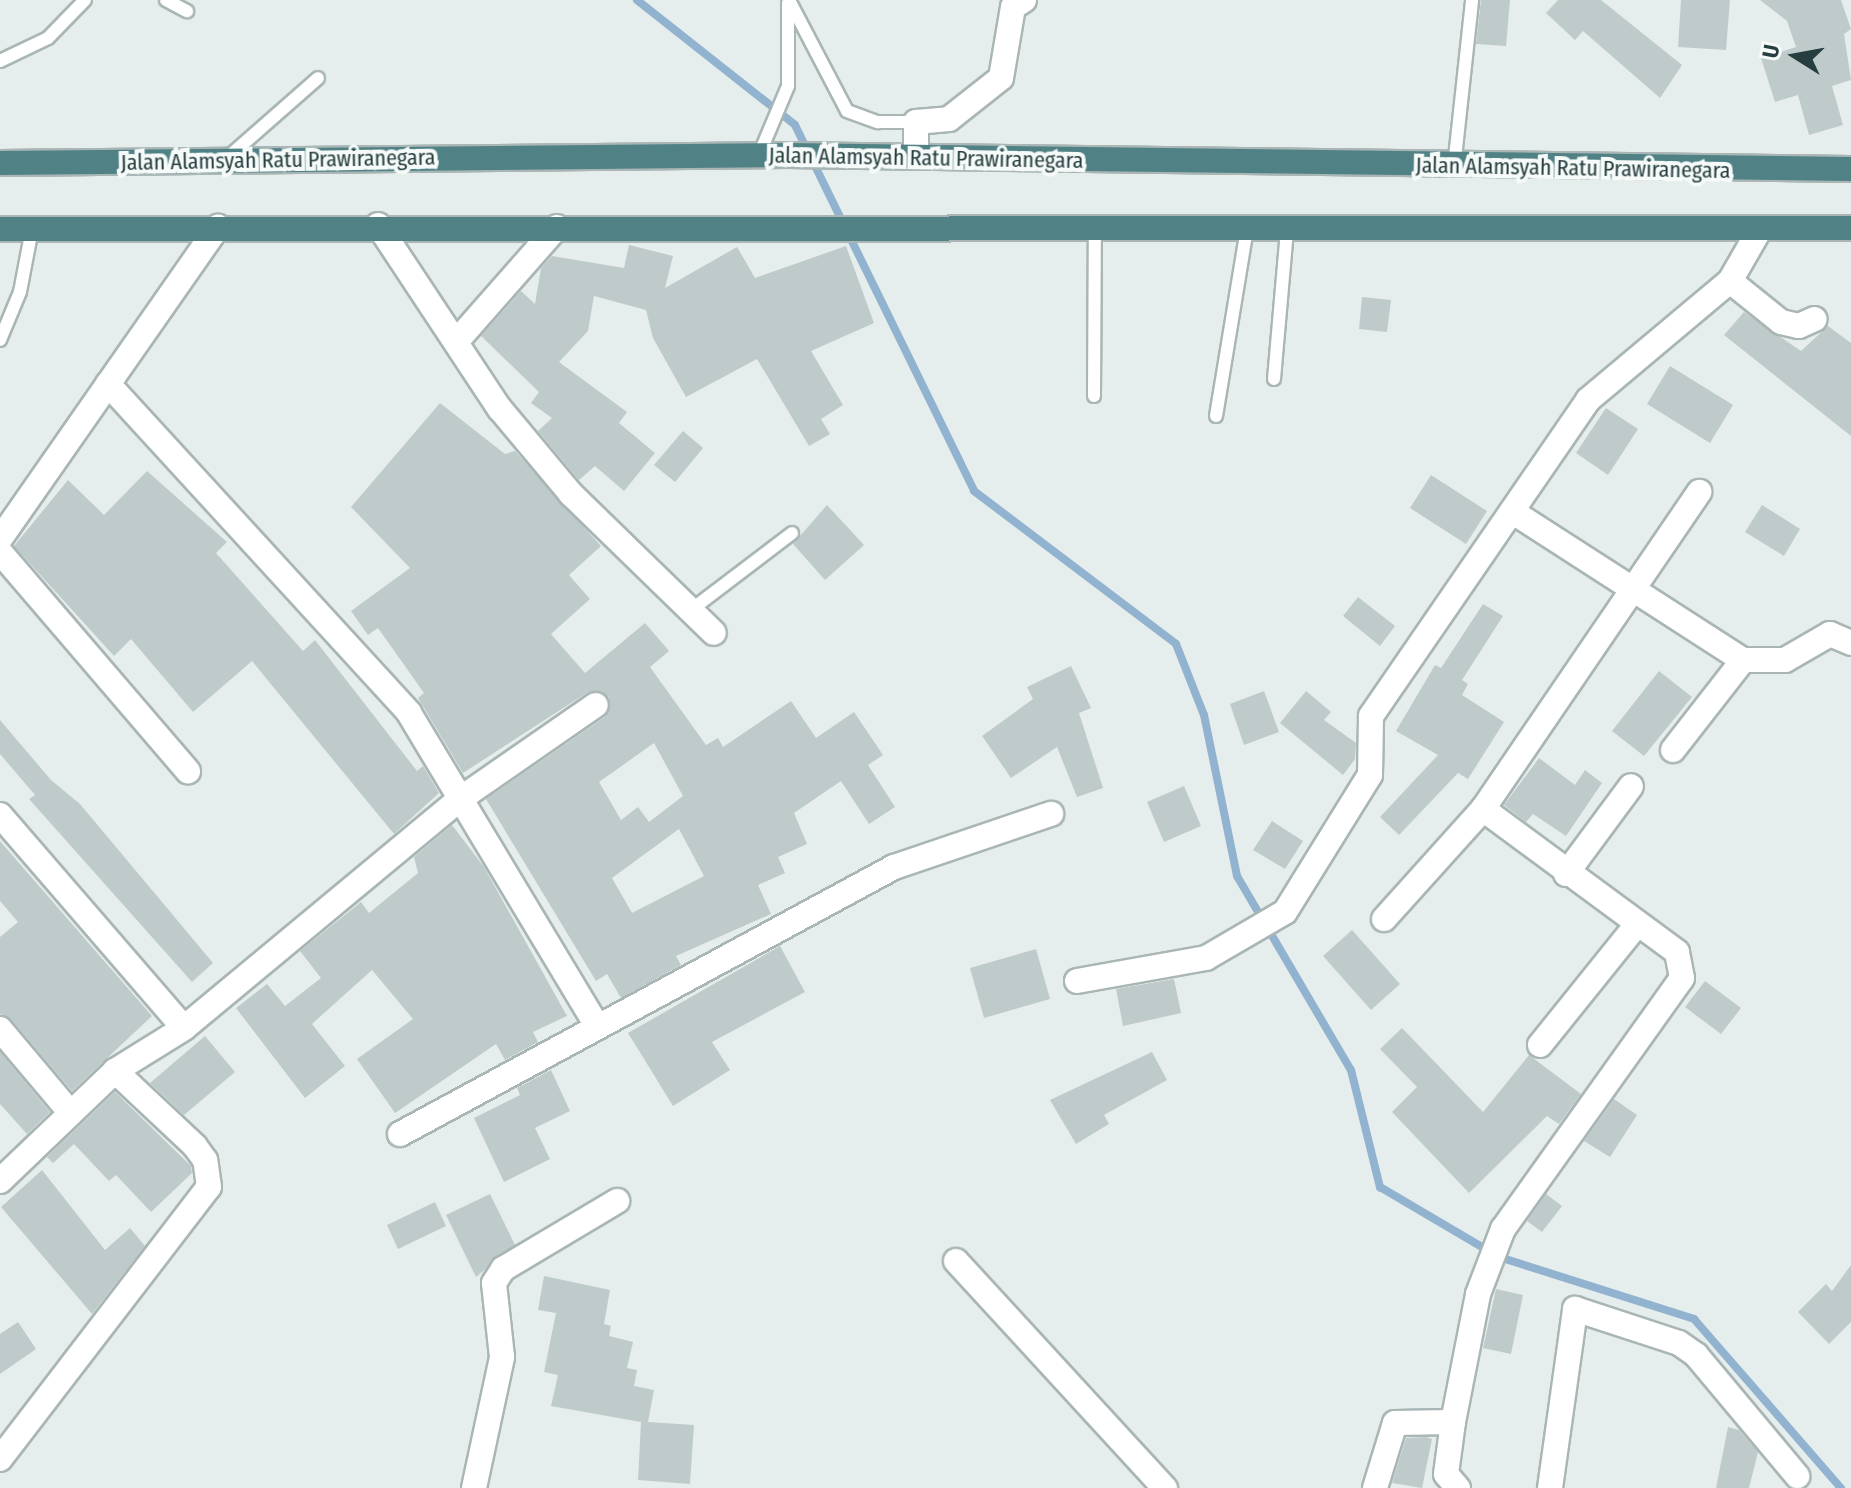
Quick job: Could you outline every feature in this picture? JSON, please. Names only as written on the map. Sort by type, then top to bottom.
[{"type":"highway","name":"Jalan Alamsyah Ratu Prawiranegara","points":[[0,163],[787,155],[1454,167],[1851,169]]},
{"type":"highway","points":[[0,229],[378,225],[899,231],[1851,228]]},
{"type":"street","points":[[916,157],[916,122],[949,119],[974,106],[1001,78],[1015,2]]},
{"type":"street","points":[[378,225],[500,409],[571,494],[714,633]]},
{"type":"street","points":[[0,539],[218,226]]},
{"type":"street","points":[[456,342],[557,227]]},
{"type":"street","points":[[1077,981],[1206,958],[1243,940],[1285,912],[1370,775],[1371,716],[1588,400],[1730,281],[1760,229]]},
{"type":"street","points":[[1730,281],[1781,322],[1799,326],[1815,319]]},
{"type":"street","points":[[108,384],[409,713],[598,1027]]},
{"type":"street","points":[[1384,919],[1483,809],[1699,492]]},
{"type":"street","points":[[1513,512],[1743,660],[1785,660],[1830,634],[1851,643]]},
{"type":"street","points":[[0,552],[188,771]]},
{"type":"street","points":[[1673,750],[1743,660]]},
{"type":"street","points":[[0,1181],[115,1071],[184,1028],[460,799],[596,705]]},
{"type":"street","points":[[1566,874],[1631,786]]},
{"type":"street","points":[[1458,1488],[1446,1474],[1453,1422],[1478,1294],[1503,1229],[1679,989],[1682,960],[1638,923],[1566,874],[1483,809]]},
{"type":"street","points":[[400,1134],[894,867],[1051,814]]},
{"type":"street","points":[[0,815],[184,1028]]},
{"type":"street","points":[[1540,1045],[1638,923]]},
{"type":"street","points":[[0,1029],[70,1112]]},
{"type":"street","points":[[0,1459],[209,1187],[205,1160],[195,1146],[115,1071]]},
{"type":"street","points":[[474,1488],[502,1357],[494,1283],[503,1269],[617,1201]]},
{"type":"street","points":[[956,1261],[1165,1488]]},
{"type":"street","points":[[1550,1488],[1575,1309],[1679,1343],[1696,1355],[1797,1476]]},
{"type":"street","points":[[1375,1488],[1395,1423],[1453,1422]]},
{"type":"lane","points":[[0,61],[48,38],[85,0]]},
{"type":"lane","points":[[166,0],[187,11]]},
{"type":"lane","points":[[759,155],[783,103],[789,0]]},
{"type":"lane","points":[[789,0],[847,111],[878,122],[916,122]]},
{"type":"lane","points":[[1454,167],[1472,0]]},
{"type":"lane","points":[[224,160],[318,78]]},
{"type":"lane","points":[[0,340],[20,292],[32,229]]},
{"type":"lane","points":[[1216,416],[1247,229]]},
{"type":"lane","points":[[1094,396],[1095,230]]},
{"type":"lane","points":[[1274,379],[1287,230]]},
{"type":"lane","points":[[691,610],[792,533]]},
{"type":"building","points":[[1481,0],[1510,0],[1506,46],[1476,44]]},
{"type":"building","points":[[1558,0],[1601,0],[1682,65],[1660,98],[1583,31],[1575,40],[1546,13]]},
{"type":"building","points":[[1681,0],[1730,0],[1726,50],[1678,47]]},
{"type":"building","points":[[1760,0],[1841,0],[1851,29],[1844,34],[1851,80],[1832,86],[1843,125],[1809,135],[1798,95],[1775,102],[1761,58],[1796,47],[1787,21]]},
{"type":"building","points":[[629,245],[673,256],[665,288],[737,247],[755,278],[846,246],[874,323],[811,351],[843,405],[821,419],[830,434],[809,446],[757,359],[686,397],[653,338],[646,310],[594,296],[588,331],[559,362],[627,412],[619,423],[655,453],[624,491],[595,466],[579,480],[538,431],[552,418],[531,403],[539,392],[481,336],[521,291],[535,304],[541,268],[552,256],[624,268]]},
{"type":"building","points":[[1362,297],[1391,300],[1387,332],[1359,329]]},
{"type":"building","points":[[1744,312],[1801,351],[1828,326],[1851,343],[1851,436],[1724,335]]},
{"type":"building","points":[[1670,366],[1733,405],[1710,443],[1647,404]]},
{"type":"building","points":[[440,403],[505,454],[515,451],[601,546],[569,575],[590,599],[551,634],[585,673],[645,623],[669,651],[650,667],[706,745],[718,738],[723,747],[791,701],[816,738],[854,712],[883,755],[868,765],[895,807],[869,824],[841,781],[794,813],[807,844],[778,857],[785,873],[758,885],[771,914],[676,956],[681,965],[621,998],[607,974],[596,981],[486,799],[605,717],[609,697],[588,692],[463,773],[418,698],[424,693],[378,628],[368,635],[351,611],[410,568],[351,507]],"holes":[[[654,743],[683,796],[649,822],[638,807],[621,820],[599,782]],[[679,829],[704,876],[632,913],[612,878]]]},
{"type":"building","points":[[1606,408],[1638,429],[1608,475],[1576,453]]},
{"type":"building","points":[[683,431],[703,448],[675,482],[654,465]]},
{"type":"building","points":[[147,471],[227,542],[216,553],[303,651],[315,640],[417,771],[423,766],[439,793],[394,834],[252,661],[193,712],[131,639],[114,656],[14,546],[68,480],[104,515]]},
{"type":"building","points":[[1431,475],[1487,511],[1466,544],[1410,508]]},
{"type":"building","points":[[827,505],[864,545],[825,580],[793,544]]},
{"type":"building","points":[[1762,505],[1800,529],[1784,556],[1745,532]]},
{"type":"building","points":[[1358,597],[1395,626],[1380,646],[1343,616]]},
{"type":"building","points":[[1483,604],[1503,616],[1462,680],[1468,684],[1462,695],[1504,722],[1468,779],[1458,773],[1399,835],[1380,817],[1438,755],[1396,731],[1435,665],[1441,668]]},
{"type":"building","points":[[1071,666],[1091,708],[1079,713],[1103,788],[1077,797],[1057,747],[1011,778],[982,736],[1033,699],[1027,687]]},
{"type":"building","points":[[1659,671],[1692,697],[1644,756],[1612,731]]},
{"type":"building","points":[[1264,691],[1279,732],[1244,745],[1230,704]]},
{"type":"building","points":[[1306,691],[1331,712],[1324,720],[1356,743],[1355,759],[1343,775],[1280,723]]},
{"type":"building","points":[[0,720],[51,780],[80,804],[213,963],[192,982],[29,799],[35,795],[0,754]]},
{"type":"building","points":[[1539,758],[1575,785],[1585,770],[1602,783],[1566,836],[1533,814],[1526,822],[1504,805]]},
{"type":"building","points":[[1184,786],[1201,826],[1164,842],[1147,802]]},
{"type":"building","points":[[1272,821],[1303,841],[1285,869],[1253,850]]},
{"type":"building","points":[[452,825],[484,867],[567,1016],[533,1032],[538,1042],[505,1060],[496,1044],[395,1113],[357,1059],[413,1019],[372,970],[312,1024],[345,1066],[305,1098],[236,1008],[267,984],[285,1006],[321,978],[300,951],[361,902],[369,913],[418,873],[414,857]]},
{"type":"building","points":[[0,841],[152,1016],[72,1091],[11,1019],[0,1014],[0,937],[18,922],[0,901]]},
{"type":"building","points":[[1352,930],[1400,984],[1371,1010],[1323,956]]},
{"type":"building","points":[[780,946],[805,992],[712,1042],[730,1070],[673,1106],[628,1033]]},
{"type":"building","points":[[1036,949],[1050,999],[984,1018],[970,968]]},
{"type":"building","points":[[1174,979],[1181,1013],[1123,1026],[1116,989]]},
{"type":"building","points":[[1705,981],[1741,1008],[1721,1034],[1685,1007]]},
{"type":"building","points":[[1402,1028],[1483,1112],[1529,1055],[1581,1094],[1559,1124],[1547,1116],[1469,1193],[1392,1112],[1417,1087],[1380,1049]]},
{"type":"building","points":[[205,1036],[235,1072],[184,1115],[150,1083]]},
{"type":"building","points":[[0,1052],[50,1112],[27,1134],[0,1104]]},
{"type":"building","points":[[1152,1052],[1167,1080],[1104,1115],[1109,1124],[1076,1144],[1050,1100]]},
{"type":"building","points":[[551,1070],[570,1111],[535,1128],[550,1159],[504,1182],[474,1118],[520,1095],[517,1088]]},
{"type":"building","points":[[115,1092],[191,1166],[192,1173],[151,1212],[116,1175],[109,1181],[74,1144],[53,1163],[47,1157]]},
{"type":"building","points":[[1614,1099],[1637,1115],[1610,1157],[1584,1141]]},
{"type":"building","points":[[42,1170],[105,1250],[130,1228],[145,1246],[92,1314],[1,1207]]},
{"type":"building","points":[[490,1194],[515,1245],[476,1277],[446,1215]]},
{"type":"building","points":[[1546,1194],[1562,1206],[1542,1232],[1527,1221]]},
{"type":"building","points":[[435,1202],[446,1226],[398,1249],[387,1225]]},
{"type":"building","points":[[1851,1265],[1851,1322],[1829,1344],[1798,1312],[1826,1284],[1832,1291]]},
{"type":"building","points":[[544,1276],[610,1290],[604,1324],[611,1326],[609,1336],[633,1342],[627,1368],[637,1370],[634,1386],[654,1390],[648,1422],[694,1425],[690,1484],[638,1480],[641,1422],[551,1406],[558,1375],[544,1372],[556,1313],[538,1310]]},
{"type":"building","points":[[1496,1289],[1523,1295],[1511,1354],[1483,1348]]},
{"type":"building","points":[[18,1322],[36,1349],[0,1374],[0,1334]]},
{"type":"building","points":[[1728,1427],[1739,1430],[1758,1452],[1749,1488],[1716,1488]]},
{"type":"building","points":[[1406,1438],[1432,1439],[1422,1488],[1392,1483]]},
{"type":"waterway","points":[[637,0],[795,125],[974,491],[1176,644],[1204,715],[1237,876],[1351,1070],[1380,1187],[1499,1257],[1694,1319],[1841,1488]]}]
